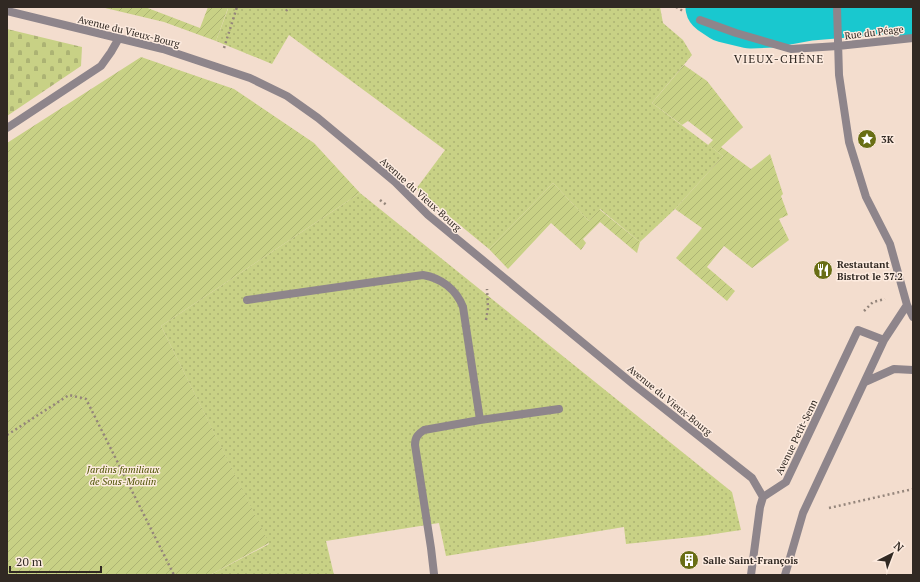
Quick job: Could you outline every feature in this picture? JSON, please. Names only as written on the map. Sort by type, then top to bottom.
[{"type":"street","points":[[837,7],[840,75],[849,142],[866,197],[890,244],[907,305],[913,317]]},
{"type":"street","name":"Avenue du Vieux-Bourg","points":[[7,11],[163,49],[250,78],[287,96],[318,118],[395,182],[434,220],[633,384],[752,478],[763,497]]},
{"type":"street","name":"Rue du Péage","points":[[700,20],[736,33],[791,49],[838,46],[913,38]]},
{"type":"street","points":[[7,128],[100,66],[111,52],[119,38]]},
{"type":"street","points":[[247,300],[415,275],[429,276],[442,282],[456,293],[463,307],[480,420]]},
{"type":"street","points":[[786,575],[803,513],[884,340],[895,321],[907,305]]},
{"type":"street","points":[[858,330],[884,340]]},
{"type":"street","name":"Avenue Petit-Senn","points":[[763,497],[786,482],[858,330]]},
{"type":"street","points":[[865,382],[894,369],[913,370]]},
{"type":"street","points":[[434,574],[415,445],[415,439],[419,433],[424,430],[480,420],[559,409]]},
{"type":"street","points":[[751,575],[760,507],[763,497]]},
{"type":"path","points":[[222,53],[238,7]]},
{"type":"path","points":[[286,11],[289,7]]},
{"type":"path","points":[[858,330],[858,322],[865,310],[873,302],[884,299],[907,305]]},
{"type":"path","points":[[7,435],[69,396],[86,399],[174,575]]},
{"type":"path","points":[[828,508],[913,490]]},
{"type":"green space","points":[[101,7],[145,7],[200,28],[208,7],[228,8],[216,41],[164,22]]},
{"type":"green space","points":[[225,7],[660,7],[663,23],[683,40],[692,55],[652,103],[723,156],[675,209],[640,242],[600,209],[589,221],[553,183],[489,249],[416,189],[445,150],[289,35],[272,64],[216,41],[228,9]]},
{"type":"green space","points":[[7,29],[82,47],[81,66],[7,116]]},
{"type":"green space","name":"Jardins familiaux de Sous-Moulin","points":[[141,57],[234,89],[314,143],[360,193],[161,326],[269,543],[210,575],[7,575],[7,143]]},
{"type":"green space","points":[[684,65],[707,81],[743,127],[721,147],[751,169],[770,154],[783,194],[781,196],[788,215],[779,219],[789,240],[752,268],[724,246],[707,267],[735,291],[727,301],[676,258],[702,228],[675,209],[723,156],[708,145],[713,140],[688,121],[682,125],[652,103]]},
{"type":"green space","points":[[553,183],[589,221],[599,209],[640,242],[637,253],[600,222],[583,239],[586,243],[581,250],[551,223],[508,269],[489,249]]},
{"type":"green space","points":[[360,193],[732,492],[741,530],[626,544],[624,527],[446,556],[439,523],[326,541],[334,575],[210,575],[269,544],[161,326]]},
{"type":"waterway","points":[[713,7],[725,15],[750,21],[772,20],[810,13],[882,7],[913,10]]},
{"type":"place","name":"3K","points":[[867,139]]},
{"type":"place","name":"Restautant Bistrot le 37.2","points":[[823,270]]},
{"type":"place","name":"Salle Saint-François","points":[[689,560]]},
{"type":"district","name":"VIEUX-CHÊNE","points":[[779,59]]}]
